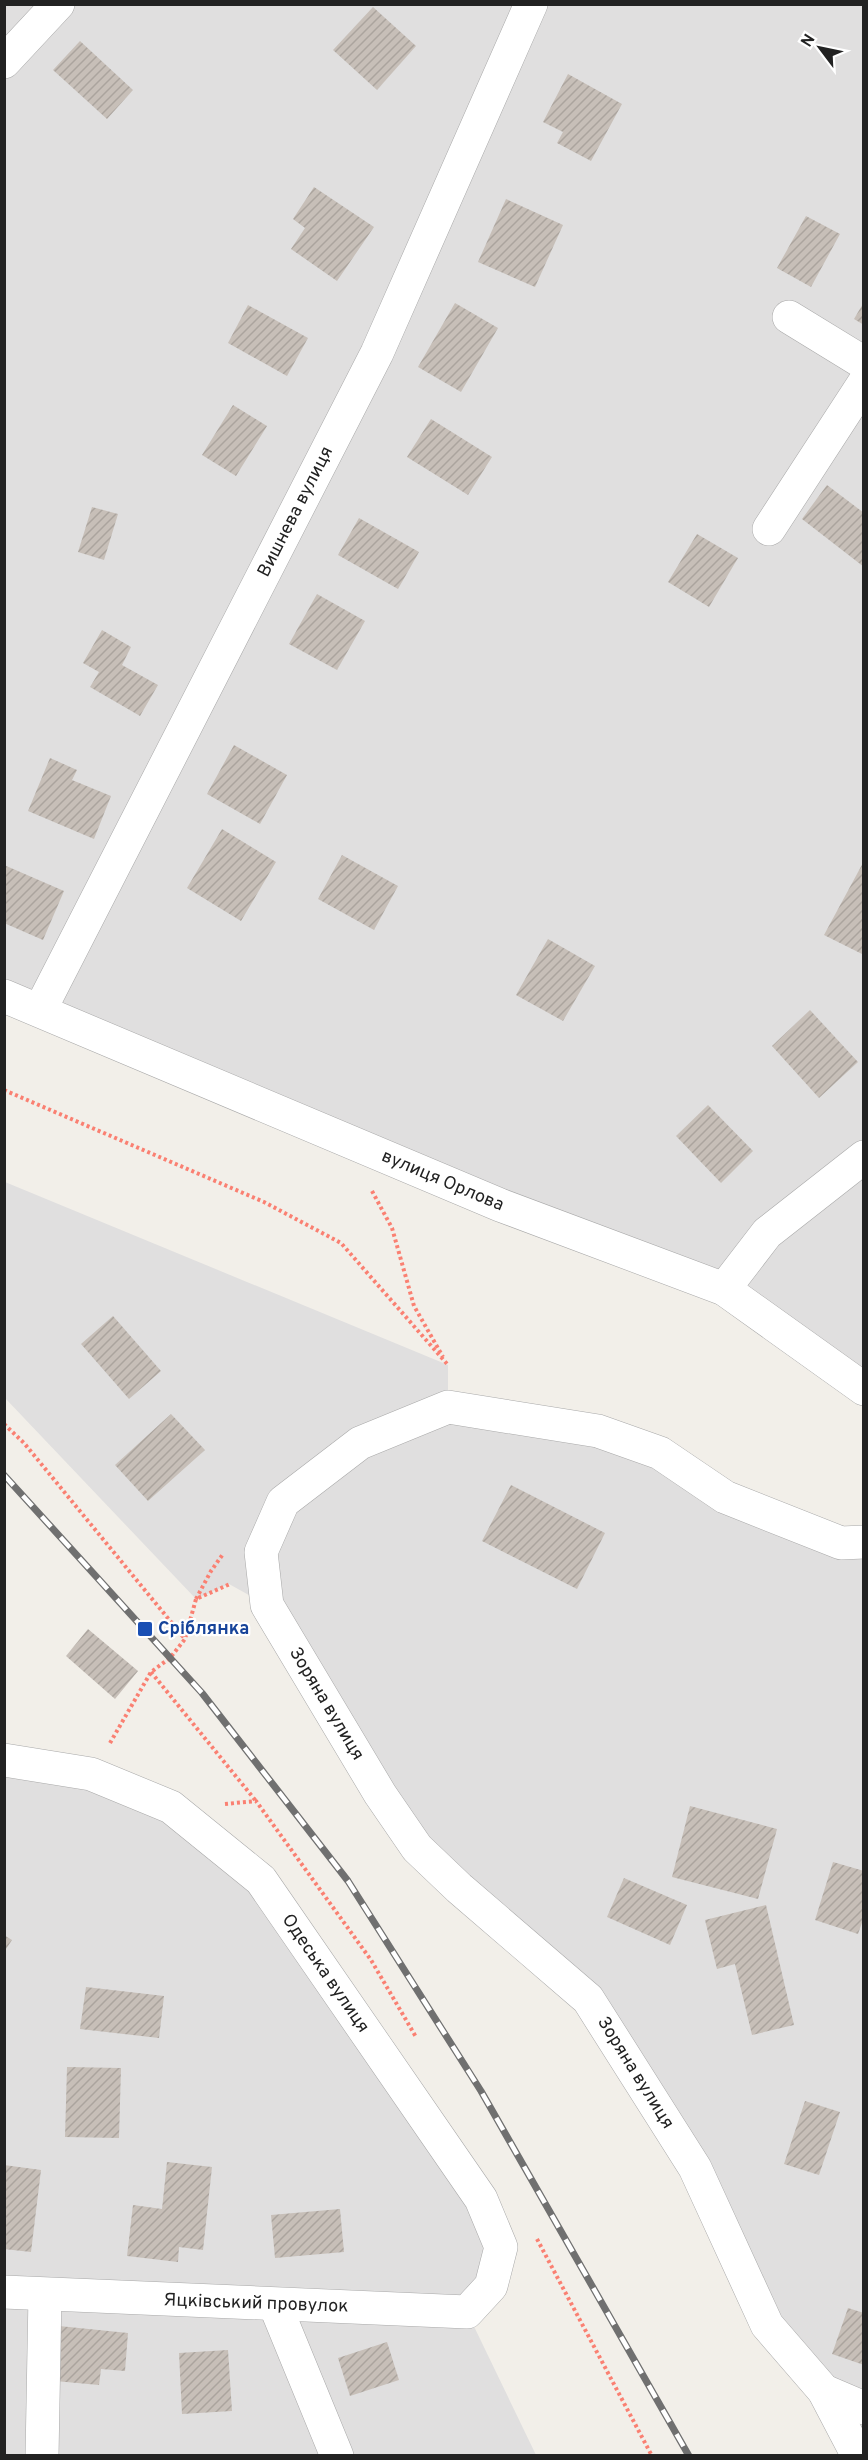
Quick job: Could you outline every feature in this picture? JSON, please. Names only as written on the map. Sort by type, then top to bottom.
[{"type":"street","points":[[4,62],[58,4]]},
{"type":"street","name":"Вишнева вулиця","points":[[40,1010],[376,353],[531,4]]},
{"type":"street","points":[[789,317],[864,363]]},
{"type":"street","points":[[769,528],[864,383]]},
{"type":"street","name":"вулиця Орлова","points":[[4,996],[500,1205],[724,1289],[864,1389]]},
{"type":"street","points":[[724,1289],[767,1233],[864,1157]]},
{"type":"street","points":[[448,1407],[598,1431],[660,1453],[725,1497],[841,1543],[864,1542]]},
{"type":"street","name":"Зоряна вулиця","points":[[448,1407],[360,1443],[283,1502],[261,1552],[267,1605],[380,1794],[417,1848],[459,1888],[588,1999],[695,2168],[767,2325],[824,2391],[858,2456]]},
{"type":"street","name":"Одеська вулиця","points":[[4,1760],[91,1774],[171,1807],[261,1880],[481,2199],[501,2247],[491,2286],[467,2312]]},
{"type":"street","name":"Яцківський провулок","points":[[4,2292],[467,2312]]},
{"type":"street","points":[[42,2456],[45,2295]]},
{"type":"street","points":[[275,2305],[337,2456]]},
{"type":"street","name":"Зоряна вулиця","points":[[824,2391],[864,2408]]},
{"type":"path","points":[[4,1090],[264,1202],[341,1243],[448,1365]]},
{"type":"path","points":[[371,1188],[392,1228],[414,1306],[448,1365],[448,1407]]},
{"type":"path","points":[[4,1424],[24,1443],[186,1639]]},
{"type":"path","points":[[91,1774],[151,1672],[170,1658],[186,1639],[196,1599],[230,1584],[267,1605]]},
{"type":"path","points":[[151,1672],[256,1802]]},
{"type":"shaded area","points":[[4,5],[863,5],[863,1389],[724,1289],[5,996]]},
{"type":"shaded area","points":[[5,1182],[448,1365],[448,1407],[598,1431],[863,1542],[863,2455],[588,1999],[459,1888],[267,1605],[229,1584],[196,1599],[5,1398]]},
{"type":"shaded area","points":[[4,1760],[91,1774],[261,1880],[481,2199],[491,2286],[467,2312],[536,2455],[5,2455]]},
{"type":"building","points":[[373,7],[416,46],[377,90],[333,50]]},
{"type":"building","points":[[80,41],[133,90],[107,119],[53,70]]},
{"type":"building","points":[[568,74],[622,104],[591,161],[557,143],[563,132],[543,122]]},
{"type":"building","points":[[314,187],[374,227],[337,281],[291,249],[305,228],[293,219]]},
{"type":"building","points":[[506,199],[563,225],[535,287],[478,262]]},
{"type":"building","points":[[806,216],[840,234],[811,287],[777,268]]},
{"type":"building","points":[[864,302],[864,325],[854,319]]},
{"type":"building","points":[[455,303],[498,328],[461,392],[418,367]]},
{"type":"building","points":[[248,305],[308,338],[287,376],[228,343]]},
{"type":"building","points":[[233,405],[267,426],[236,476],[202,455]]},
{"type":"building","points":[[431,419],[492,457],[468,495],[407,457]]},
{"type":"building","points":[[827,485],[864,513],[864,567],[802,519]]},
{"type":"building","points":[[92,507],[118,514],[104,560],[78,552]]},
{"type":"building","points":[[359,518],[419,552],[398,589],[338,555]]},
{"type":"building","points":[[697,534],[738,558],[709,607],[668,582]]},
{"type":"building","points":[[317,594],[365,621],[337,670],[289,644]]},
{"type":"building","points":[[102,630],[131,647],[122,665],[158,685],[140,716],[90,687],[99,672],[83,663]]},
{"type":"building","points":[[234,745],[287,775],[260,824],[207,794]]},
{"type":"building","points":[[50,758],[77,770],[72,780],[111,796],[94,839],[28,811]]},
{"type":"building","points":[[222,829],[276,862],[241,921],[187,888]]},
{"type":"building","points":[[342,855],[398,886],[374,930],[318,899]]},
{"type":"building","points":[[864,861],[864,955],[824,935]]},
{"type":"building","points":[[4,865],[64,891],[43,940],[4,923]]},
{"type":"building","points":[[548,939],[595,966],[563,1021],[516,995]]},
{"type":"building","points":[[810,1010],[858,1062],[819,1098],[772,1046]]},
{"type":"building","points":[[708,1105],[753,1151],[721,1183],[676,1136]]},
{"type":"building","points":[[113,1316],[161,1371],[129,1399],[81,1344]]},
{"type":"building","points":[[171,1414],[205,1450],[148,1501],[115,1465]]},
{"type":"building","points":[[511,1485],[605,1533],[577,1589],[482,1541]]},
{"type":"building","points":[[88,1629],[138,1671],[115,1699],[66,1656]]},
{"type":"building","points":[[690,1806],[777,1829],[758,1899],[672,1877]]},
{"type":"building","points":[[833,1862],[864,1871],[864,1917],[858,1934],[815,1920]]},
{"type":"building","points":[[624,1878],[687,1905],[670,1945],[607,1917]]},
{"type":"building","points":[[766,1905],[794,2025],[752,2035],[735,1964],[717,1969],[705,1920]]},
{"type":"building","points":[[4,1935],[12,1940],[4,1952]]},
{"type":"building","points":[[86,1987],[164,1996],[159,2038],[80,2029]]},
{"type":"building","points":[[67,2067],[121,2068],[119,2138],[65,2137]]},
{"type":"building","points":[[805,2101],[840,2112],[819,2175],[784,2164]]},
{"type":"building","points":[[167,2162],[212,2167],[203,2250],[179,2247],[178,2262],[127,2256],[133,2205],[162,2209]]},
{"type":"building","points":[[4,2165],[41,2170],[31,2252],[4,2249]]},
{"type":"building","points":[[340,2209],[344,2252],[275,2258],[271,2215]]},
{"type":"building","points":[[848,2308],[864,2313],[864,2365],[832,2354]]},
{"type":"building","points":[[59,2326],[128,2333],[125,2371],[101,2369],[99,2385],[55,2381]]},
{"type":"building","points":[[387,2342],[399,2380],[350,2396],[338,2358]]},
{"type":"building","points":[[228,2350],[232,2411],[182,2414],[179,2353]]},
{"type":"railway","points":[[4,1475],[202,1693],[348,1881],[481,2091],[689,2456]]},
{"type":"place","name":"Сріблянка","points":[[145,1629]]}]
